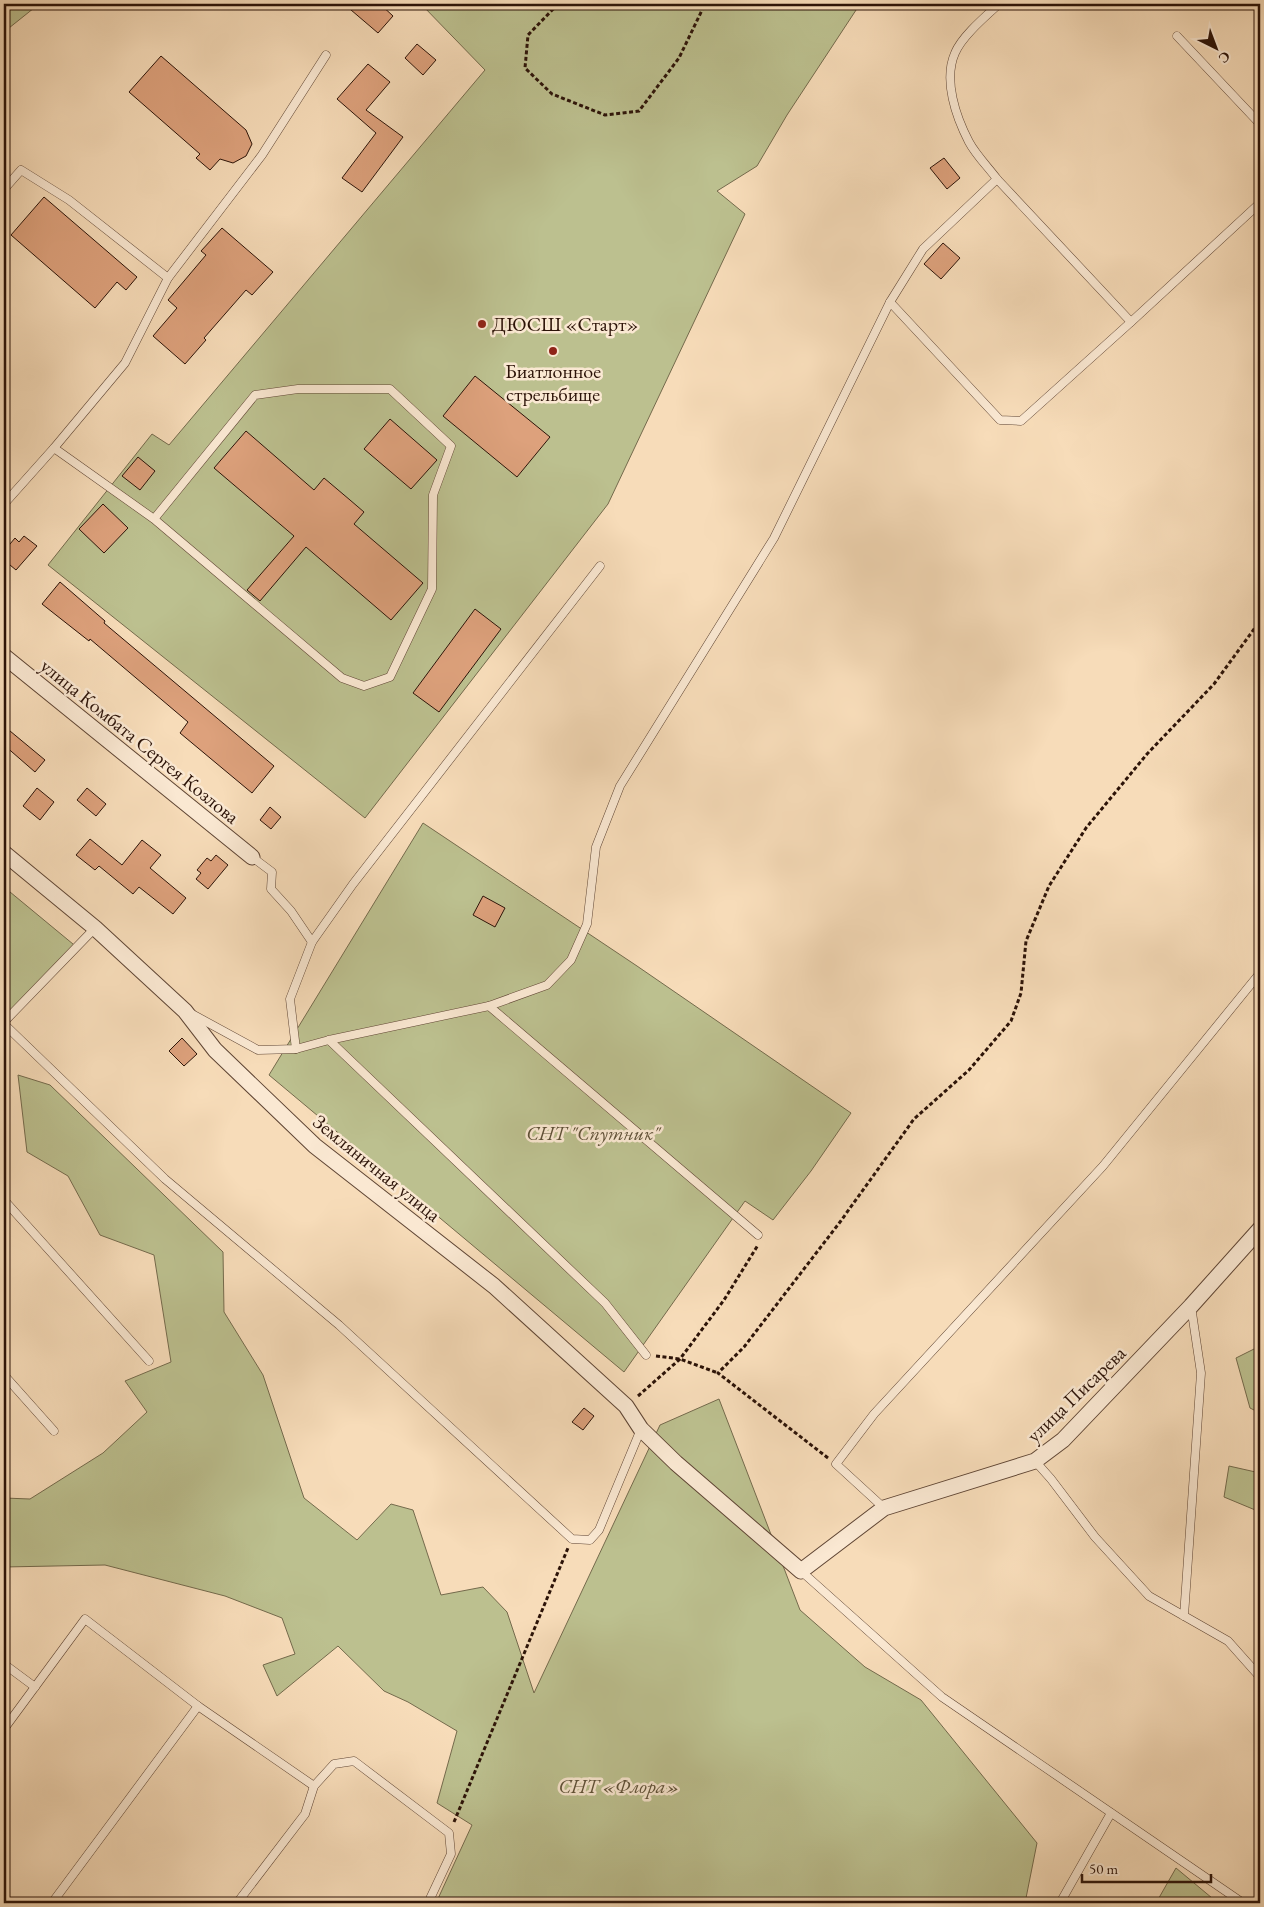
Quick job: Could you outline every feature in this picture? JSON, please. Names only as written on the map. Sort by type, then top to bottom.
[{"type":"street","name":"улица Комбата Сергея Козлова","points":[[4,656],[252,857]]},
{"type":"street","name":"Земляничная улица","points":[[4,852],[95,928],[186,1011],[215,1050],[315,1146],[494,1286],[626,1406],[641,1429],[676,1463],[802,1571]]},
{"type":"street","name":"улица Писарева","points":[[802,1571],[884,1508],[1035,1461],[1063,1440],[1191,1306],[1260,1228]]},
{"type":"lane","points":[[999,4],[974,27],[955,52],[950,73],[954,108],[970,143],[997,179],[1131,322]]},
{"type":"lane","points":[[1177,36],[1260,124]]},
{"type":"lane","points":[[4,504],[54,448],[124,363],[168,278],[262,156],[326,55]]},
{"type":"lane","points":[[4,196],[6,187],[21,170],[70,200],[168,278]]},
{"type":"lane","points":[[186,1011],[258,1050],[296,1049],[329,1040],[489,1006],[547,985],[570,960],[587,924],[596,847],[620,786],[774,538],[890,302],[923,249],[997,179]]},
{"type":"lane","points":[[890,302],[1000,420],[1021,421],[1260,203]]},
{"type":"lane","points":[[54,448],[154,519],[342,678],[364,686],[390,677],[432,589],[434,495],[451,446],[390,389],[298,389],[255,395],[154,519]]},
{"type":"lane","points":[[296,1049],[290,999],[312,942],[353,884],[600,566]]},
{"type":"lane","points":[[252,857],[272,872],[270,889],[291,911],[312,942]]},
{"type":"lane","points":[[95,928],[4,1023],[165,1179],[339,1325],[572,1539],[590,1540],[600,1530],[641,1429]]},
{"type":"lane","points":[[884,1508],[836,1464],[874,1414],[1103,1166],[1260,973]]},
{"type":"lane","points":[[489,1006],[758,1235]]},
{"type":"lane","points":[[329,1040],[605,1303],[646,1355]]},
{"type":"lane","points":[[4,1200],[149,1361]]},
{"type":"lane","points":[[1184,1616],[1201,1373],[1191,1306]]},
{"type":"lane","points":[[4,1375],[54,1431]]},
{"type":"lane","points":[[1035,1461],[1051,1478],[1095,1537],[1149,1596],[1228,1641],[1260,1677]]},
{"type":"lane","points":[[802,1571],[942,1696],[1243,1903]]},
{"type":"lane","points":[[4,1729],[85,1620],[198,1706],[314,1786]]},
{"type":"lane","points":[[4,1664],[34,1687]]},
{"type":"lane","points":[[52,1903],[198,1706]]},
{"type":"lane","points":[[238,1903],[305,1814],[314,1786],[334,1764],[354,1761],[449,1833],[451,1854],[428,1903]]},
{"type":"lane","points":[[1060,1903],[1111,1813]]},
{"type":"path","points":[[558,4],[528,36],[526,68],[552,94],[605,115],[638,111],[679,58],[705,4]]},
{"type":"path","points":[[718,1373],[744,1348],[840,1222],[914,1119],[969,1070],[1011,1020],[1020,993],[1026,941],[1049,886],[1086,828],[1147,754],[1214,684],[1260,621]]},
{"type":"path","points":[[626,1406],[680,1359],[724,1300],[760,1241],[758,1235]]},
{"type":"path","points":[[646,1355],[680,1359],[718,1373],[836,1464]]},
{"type":"path","points":[[449,1833],[572,1539]]},
{"type":"green space","points":[[4,4],[39,4],[4,32]]},
{"type":"green space","name":"ДЮСШ «Старт»","points":[[421,4],[860,4],[787,115],[757,166],[717,191],[745,214],[608,504],[365,818],[48,565],[152,434],[169,445],[485,70]]},
{"type":"green space","name":"СНТ \"Спутник\"","points":[[423,823],[637,966],[851,1113],[811,1171],[773,1220],[745,1201],[624,1372],[269,1075]]},
{"type":"green space","points":[[4,887],[79,949],[4,1021]]},
{"type":"green space","name":"СНТ «Флора»","points":[[18,1075],[50,1085],[223,1252],[224,1312],[263,1375],[304,1498],[357,1540],[391,1504],[413,1510],[441,1595],[483,1587],[507,1612],[534,1693],[660,1425],[719,1399],[800,1610],[865,1667],[921,1700],[1037,1843],[1025,1903],[436,1903],[472,1825],[437,1803],[457,1731],[408,1702],[384,1691],[338,1646],[277,1696],[263,1665],[295,1654],[282,1618],[225,1596],[105,1565],[4,1567],[4,1498],[30,1499],[103,1453],[147,1412],[125,1381],[171,1362],[154,1255],[100,1235],[68,1176],[27,1152]]},
{"type":"green space","points":[[1260,1346],[1260,1413],[1250,1408],[1236,1358]]},
{"type":"green space","points":[[1229,1466],[1260,1473],[1260,1512],[1224,1497]]},
{"type":"green space","points":[[1176,1868],[1218,1903],[1156,1903]]},
{"type":"building","points":[[344,4],[380,4],[393,16],[378,33]]},
{"type":"building","points":[[417,44],[436,60],[423,75],[405,58]]},
{"type":"building","points":[[161,56],[246,130],[252,144],[246,156],[233,163],[220,159],[210,170],[196,158],[200,154],[129,92]]},
{"type":"building","points":[[368,64],[390,82],[366,110],[403,137],[362,192],[342,178],[376,133],[337,99]]},
{"type":"building","points":[[944,158],[960,178],[947,189],[930,168]]},
{"type":"building","points":[[44,197],[137,277],[126,290],[117,282],[95,308],[11,235]]},
{"type":"building","points":[[222,228],[273,272],[252,295],[246,290],[204,338],[206,340],[185,364],[153,336],[177,308],[168,300],[206,255],[201,251]]},
{"type":"building","points":[[943,243],[960,258],[941,279],[924,264]]},
{"type":"building","points":[[475,376],[550,437],[517,477],[443,416]]},
{"type":"building","points":[[390,419],[437,460],[411,489],[364,449]]},
{"type":"building","points":[[246,431],[314,490],[324,478],[364,512],[354,524],[423,583],[391,620],[306,547],[260,601],[247,590],[294,536],[214,468]]},
{"type":"building","points":[[138,457],[155,471],[140,490],[122,476]]},
{"type":"building","points":[[103,504],[128,528],[104,553],[79,529]]},
{"type":"building","points":[[24,536],[37,546],[16,570],[4,560],[9,554],[5,550],[15,538],[19,542]]},
{"type":"building","points":[[60,582],[105,621],[104,623],[274,766],[252,793],[180,733],[188,722],[90,639],[89,641],[42,604]]},
{"type":"building","points":[[475,609],[501,629],[439,712],[413,693]]},
{"type":"building","points":[[4,726],[45,760],[35,772],[4,745]]},
{"type":"building","points":[[37,788],[54,802],[40,820],[23,806]]},
{"type":"building","points":[[87,788],[106,804],[96,816],[77,800]]},
{"type":"building","points":[[270,807],[281,817],[271,829],[260,820]]},
{"type":"building","points":[[90,839],[122,865],[142,840],[161,855],[150,868],[186,898],[173,914],[139,887],[133,894],[99,866],[95,870],[76,855]]},
{"type":"building","points":[[216,855],[228,865],[208,889],[196,879],[201,873],[197,870],[207,858],[211,861]]},
{"type":"building","points":[[483,896],[505,908],[495,927],[473,915]]},
{"type":"building","points":[[182,1038],[197,1054],[184,1066],[169,1051]]},
{"type":"building","points":[[584,1408],[594,1416],[583,1430],[572,1422]]},
{"type":"place","name":"ДЮСШ «Старт»","points":[[482,324]]},
{"type":"place","name":"Биатлонное стрельбище","points":[[553,351]]}]
